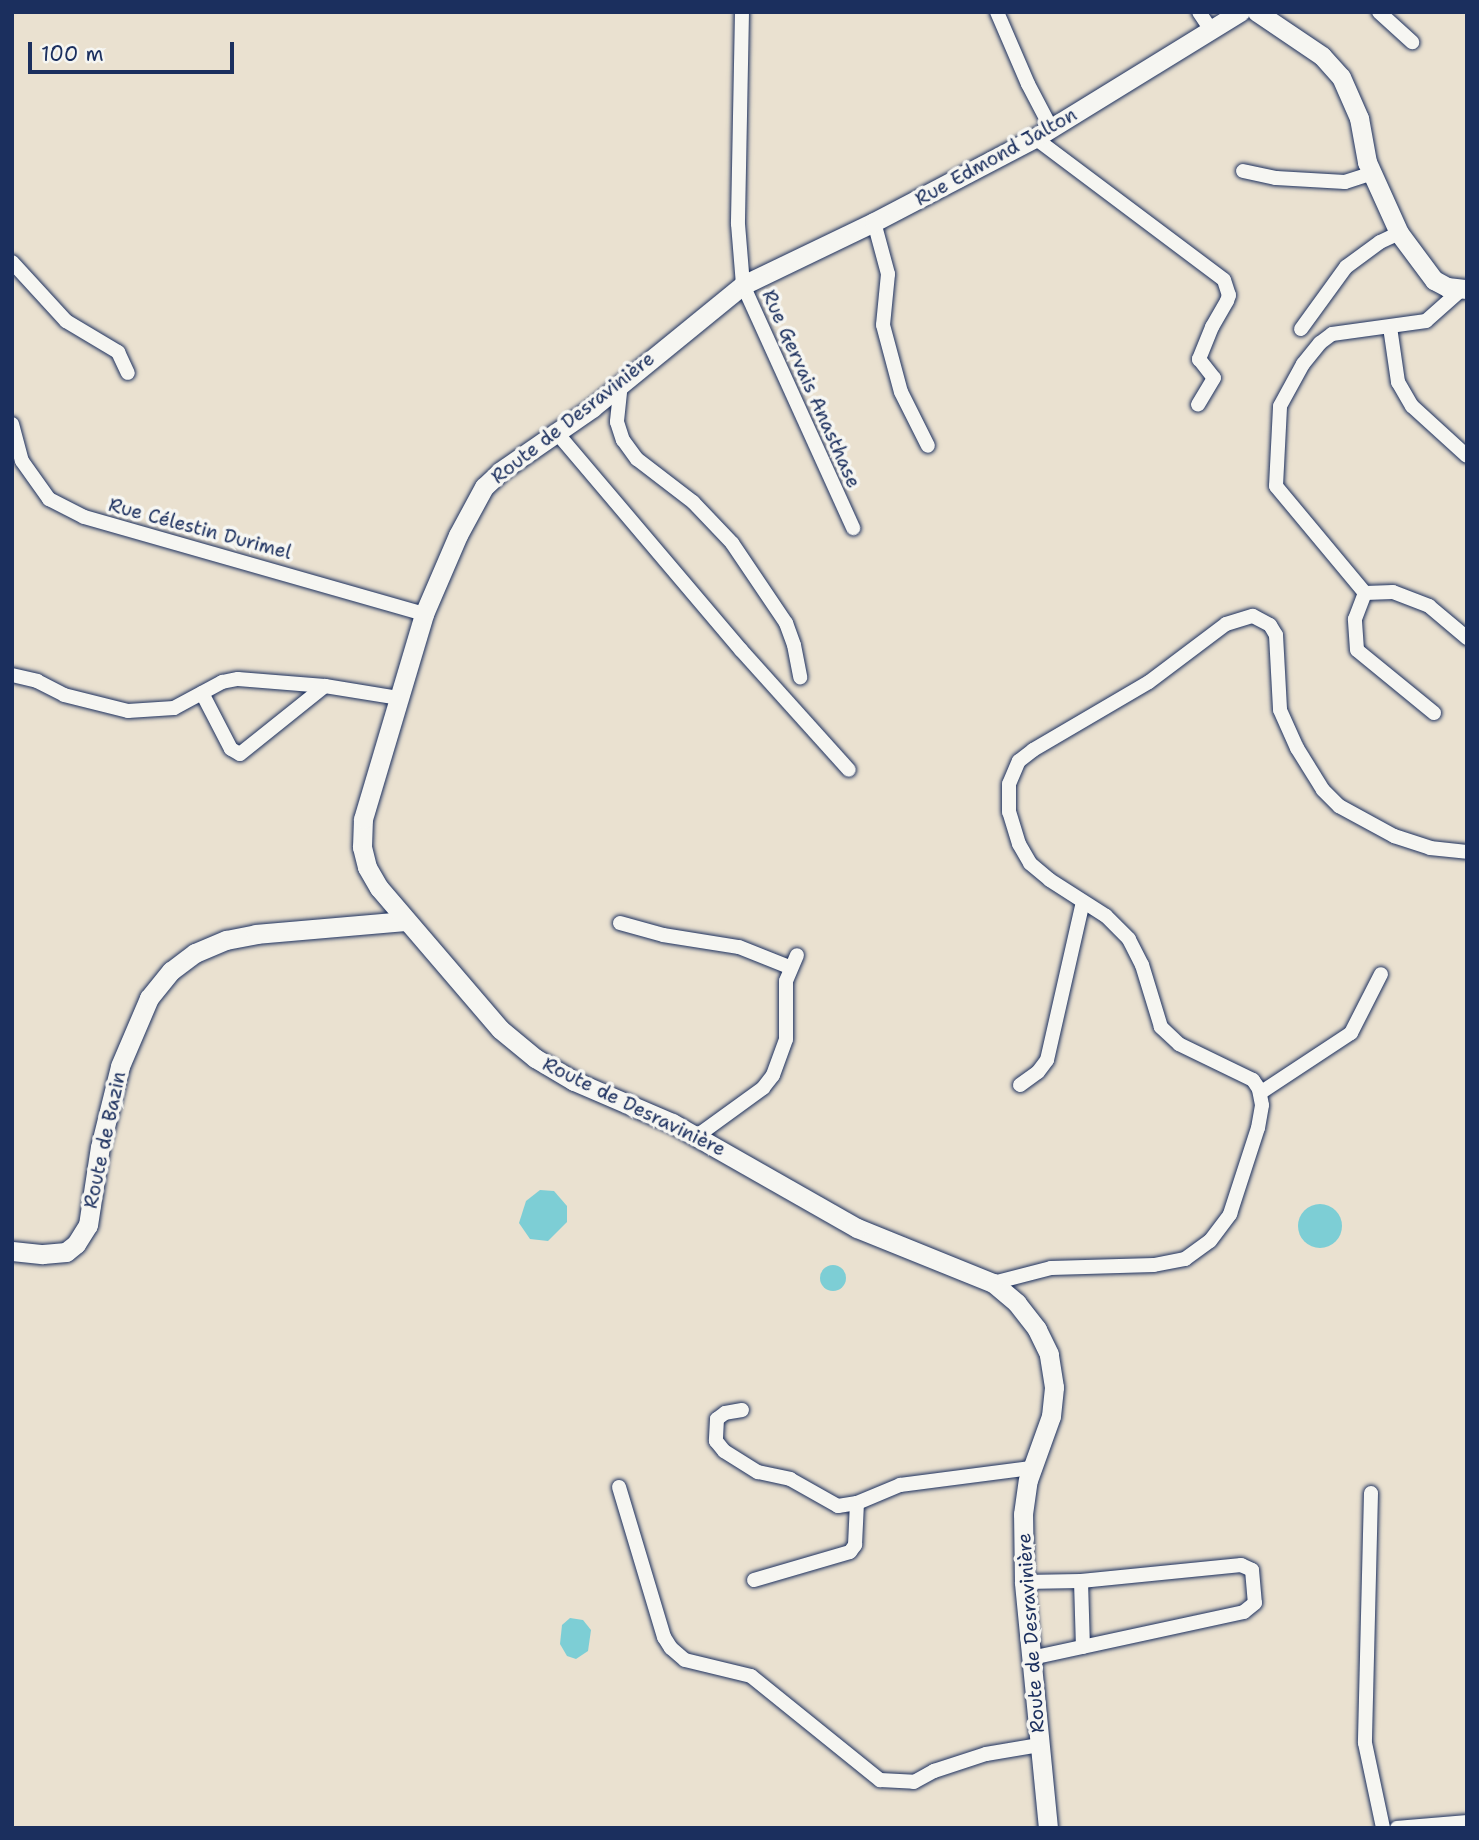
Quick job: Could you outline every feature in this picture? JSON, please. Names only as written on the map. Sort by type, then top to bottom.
[{"type":"street","name":"Rue Gervais Anasthase","points":[[741,12],[738,224],[743,285],[853,528]]},
{"type":"street","points":[[998,12],[1028,84],[1043,133],[1224,280],[1228,287],[1227,300],[1199,359],[1214,378],[1198,405]]},
{"type":"street","points":[[1199,12],[1211,30]]},
{"type":"street","name":"Rue Edmond Jalton","points":[[743,285],[874,222],[1043,133],[1240,12]]},
{"type":"street","points":[[1257,12],[1322,57],[1341,77],[1352,98],[1372,173],[1399,233],[1434,280],[1464,289],[1426,321],[1332,334],[1320,342],[1289,387],[1278,420],[1276,486],[1365,593]]},
{"type":"street","points":[[1379,12],[1412,42]]},
{"type":"street","points":[[1243,171],[1276,178],[1302,177],[1336,182],[1354,180],[1372,173]]},
{"type":"street","points":[[874,222],[888,274],[883,325],[901,392],[929,446]]},
{"type":"street","points":[[1301,329],[1346,267],[1380,242],[1399,233]]},
{"type":"street","points":[[12,262],[66,321],[118,352],[128,373]]},
{"type":"street","name":"Route de Desravinière","points":[[743,285],[621,383],[501,471],[484,487],[458,535],[424,614],[363,819],[365,857],[379,888],[404,921],[500,1029],[535,1058],[574,1081],[697,1136],[857,1228],[993,1283],[1017,1303],[1037,1329],[1049,1354],[1054,1387],[1051,1416],[1031,1468],[1023,1514],[1024,1582],[1048,1828]]},
{"type":"street","points":[[1390,327],[1398,382],[1412,406],[1467,456]]},
{"type":"street","points":[[621,383],[617,422],[623,440],[637,459],[684,495],[732,543],[786,623],[794,645],[800,677]]},
{"type":"street","name":"Rue Célestin Durimel","points":[[12,424],[22,461],[49,499],[84,517],[424,614]]},
{"type":"street","points":[[556,433],[741,650],[849,770]]},
{"type":"street","points":[[1365,593],[1394,592],[1429,606],[1467,638]]},
{"type":"street","points":[[1365,593],[1355,620],[1357,650],[1434,713]]},
{"type":"street","points":[[993,1283],[1051,1268],[1154,1265],[1185,1259],[1210,1241],[1230,1214],[1258,1128],[1262,1105],[1260,1093],[1253,1080],[1179,1044],[1161,1027],[1142,965],[1129,939],[1106,916],[1030,863],[1019,844],[1009,813],[1009,784],[1013,770],[1033,750],[1149,682],[1226,624],[1253,616],[1270,625],[1276,635],[1280,710],[1297,748],[1324,790],[1339,806],[1394,836],[1430,848],[1467,852]]},
{"type":"street","points":[[12,675],[37,681],[64,695],[128,711],[174,708],[222,682],[239,680],[325,686],[398,698]]},
{"type":"street","points":[[202,693],[230,749],[240,754],[325,686]]},
{"type":"street","points":[[367,925],[379,888]]},
{"type":"street","points":[[1020,1085],[1038,1072],[1047,1059],[1083,902]]},
{"type":"street","name":"Route de Bazin","points":[[12,1251],[43,1254],[66,1252],[76,1244],[88,1225],[100,1147],[120,1066],[149,998],[171,971],[195,953],[226,940],[256,934],[404,921]]},
{"type":"street","points":[[620,923],[663,935],[739,947],[793,961],[786,981],[786,1038],[773,1075],[763,1088],[697,1136]]},
{"type":"street","points":[[1260,1093],[1352,1033],[1381,974]]},
{"type":"street","points":[[741,1410],[725,1413],[717,1419],[716,1441],[724,1451],[758,1472],[790,1479],[838,1506],[856,1503],[900,1485],[1031,1468]]},
{"type":"street","points":[[619,1487],[664,1637],[671,1648],[685,1660],[751,1676],[880,1780],[914,1782],[986,1754],[1039,1745]]},
{"type":"street","points":[[1371,1493],[1364,1742],[1383,1828]]},
{"type":"street","points":[[754,1580],[850,1552],[855,1545],[856,1503]]},
{"type":"street","points":[[1024,1582],[1081,1581],[1241,1565],[1252,1570],[1255,1602],[1244,1612],[1032,1658]]},
{"type":"street","points":[[1081,1581],[1083,1647]]},
{"type":"street","points":[[1397,1828],[1467,1822]]},
{"type":"water","points":[[540,1190],[554,1191],[567,1206],[567,1222],[548,1241],[530,1239],[519,1223],[526,1201]]},
{"type":"water","points":[[1320,1204],[1335,1211],[1342,1226],[1335,1241],[1320,1248],[1305,1241],[1298,1226],[1305,1211]]},
{"type":"water","points":[[833,1265],[842,1269],[846,1278],[842,1287],[833,1291],[824,1287],[820,1278],[824,1269]]},
{"type":"water","points":[[570,1618],[583,1620],[591,1630],[588,1651],[576,1659],[567,1656],[560,1644],[562,1625]]}]
